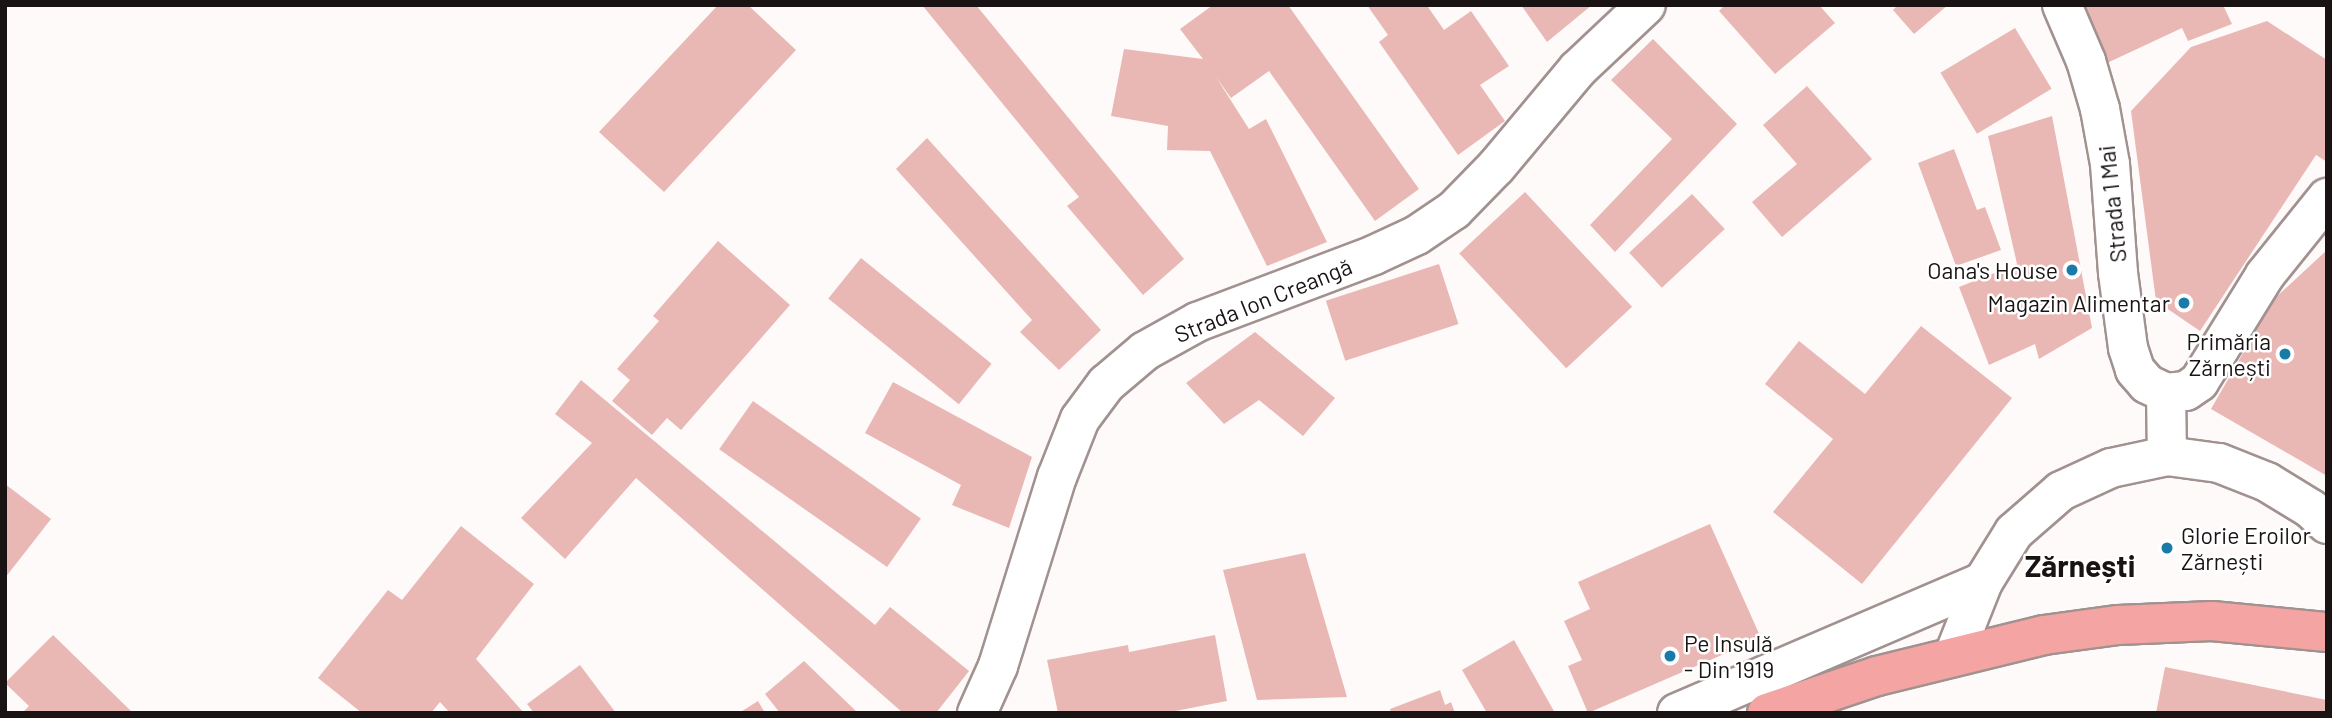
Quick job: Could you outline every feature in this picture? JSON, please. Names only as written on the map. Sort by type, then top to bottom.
[{"type":"main road","points":[[1767,713],[1877,676],[2044,635],[2118,625],[2212,621],[2327,632]]},
{"type":"street","name":"Strada Ion Creangă","points":[[977,713],[998,666],[1056,477],[1080,419],[1106,384],[1145,351],[1197,322],[1374,256],[1417,235],[1454,210],[1496,167],[1578,69],[1646,5]]},
{"type":"street","name":"Strada 1 Mai","points":[[2062,5],[2086,61],[2101,109],[2110,164],[2118,273],[2128,348],[2136,370],[2147,384],[2166,393]]},
{"type":"street","points":[[2167,456],[2166,393],[2186,391],[2199,382],[2265,275],[2327,198]]},
{"type":"street","points":[[1954,655],[1983,582],[2014,532],[2061,491],[2111,468],[2167,456],[2220,463],[2267,482],[2311,509],[2327,524]]},
{"type":"street","points":[[1677,713],[1983,582]]},
{"type":"street","points":[[1866,632],[1877,676]]},
{"type":"building","points":[[718,5],[748,5],[796,50],[664,192],[599,132]]},
{"type":"building","points":[[922,5],[976,5],[1184,259],[1143,295],[1067,206],[1079,197]]},
{"type":"building","points":[[1213,5],[1288,5],[1419,189],[1375,221],[1269,71],[1231,98],[1216,77],[1249,129],[1266,119],[1327,242],[1267,266],[1210,151],[1167,150],[1168,126],[1111,116],[1124,49],[1203,59],[1180,29]]},
{"type":"building","points":[[1367,5],[1431,5],[1428,7],[1444,30],[1471,11],[1509,66],[1480,85],[1505,121],[1458,155],[1379,42],[1388,35]]},
{"type":"building","points":[[1521,5],[1592,5],[1547,42]]},
{"type":"building","points":[[1725,5],[1819,5],[1835,23],[1775,74],[1719,11]]},
{"type":"building","points":[[1898,5],[1948,5],[1914,34],[1893,10]]},
{"type":"building","points":[[2081,5],[2223,5],[2232,24],[2188,41],[2182,28],[2107,63]]},
{"type":"building","points":[[2267,21],[2327,60],[2327,162],[2316,155],[2200,331],[2156,301],[2131,111],[2191,47]]},
{"type":"building","points":[[2015,28],[2052,89],[1977,134],[1940,73]]},
{"type":"building","points":[[1653,39],[1737,124],[1615,252],[1590,225],[1672,139],[1611,80]]},
{"type":"building","points":[[1807,86],[1872,159],[1782,237],[1752,202],[1797,164],[1763,125]]},
{"type":"building","points":[[2052,116],[2092,328],[2039,359],[2035,344],[1989,365],[1959,287],[2017,264],[1988,136]]},
{"type":"building","points":[[927,138],[1101,330],[1059,370],[1020,332],[1032,320],[896,169]]},
{"type":"building","points":[[1954,149],[1977,210],[1985,207],[2001,250],[1956,266],[1918,163]]},
{"type":"building","points":[[1525,192],[1632,307],[1566,368],[1459,253]]},
{"type":"building","points":[[1692,194],[1725,229],[1662,288],[1629,253]]},
{"type":"building","points":[[718,241],[790,305],[681,430],[667,418],[652,435],[612,401],[630,380],[617,369],[659,321],[653,316]]},
{"type":"building","name":"Primăria Zărnești","points":[[2327,250],[2327,476],[2211,409],[2274,299]]},
{"type":"building","points":[[861,258],[992,364],[959,404],[828,298]]},
{"type":"building","points":[[1439,264],[1458,324],[1345,361],[1326,301]]},
{"type":"building","points":[[1921,326],[2012,398],[1862,584],[1773,512],[1833,439],[1765,384],[1799,341],[1865,394]]},
{"type":"building","points":[[1255,332],[1335,398],[1303,436],[1259,400],[1224,424],[1186,383]]},
{"type":"building","points":[[581,380],[875,625],[890,607],[969,671],[936,713],[903,713],[636,478],[565,559],[521,518],[592,443],[555,414]]},
{"type":"building","points":[[893,382],[1032,457],[1009,528],[952,505],[961,485],[865,433]]},
{"type":"building","points":[[753,401],[921,519],[887,567],[719,449]]},
{"type":"building","points":[[5,484],[51,519],[5,578]]},
{"type":"building","points":[[1710,524],[1761,638],[1588,713],[1568,666],[1582,660],[1564,621],[1590,609],[1578,582]]},
{"type":"building","points":[[461,526],[534,584],[476,659],[524,713],[450,713],[440,702],[431,713],[362,713],[318,678],[388,590],[402,600]]},
{"type":"building","points":[[1305,553],[1347,697],[1257,700],[1223,570]]},
{"type":"building","points":[[53,635],[133,713],[22,713],[29,706],[5,683]]},
{"type":"building","points":[[1215,635],[1227,701],[1165,713],[1058,713],[1047,660],[1128,645],[1129,652]]},
{"type":"building","points":[[1514,640],[1555,713],[1487,713],[1462,670]]},
{"type":"building","points":[[804,661],[858,713],[780,713],[765,694]]},
{"type":"building","points":[[580,665],[616,713],[534,713],[527,704]]},
{"type":"building","points":[[2165,667],[2327,700],[2327,713],[2156,713]]},
{"type":"building","points":[[1440,690],[1445,705],[1451,702],[1455,713],[1391,713],[1390,709]]},
{"type":"building","points":[[758,701],[765,713],[739,713]]},
{"type":"place","name":"Oana's House","points":[[2072,270]]},
{"type":"place","name":"Magazin Alimentar","points":[[2184,303]]},
{"type":"place","name":"Primăria Zărnești","points":[[2285,354]]},
{"type":"place","name":"Glorie Eroilor Zărnești","points":[[2167,548]]},
{"type":"place","name":"Pe Insulă - Din 1919","points":[[1670,656]]},
{"type":"district","name":"Zărnești","points":[[2080,565]]}]
